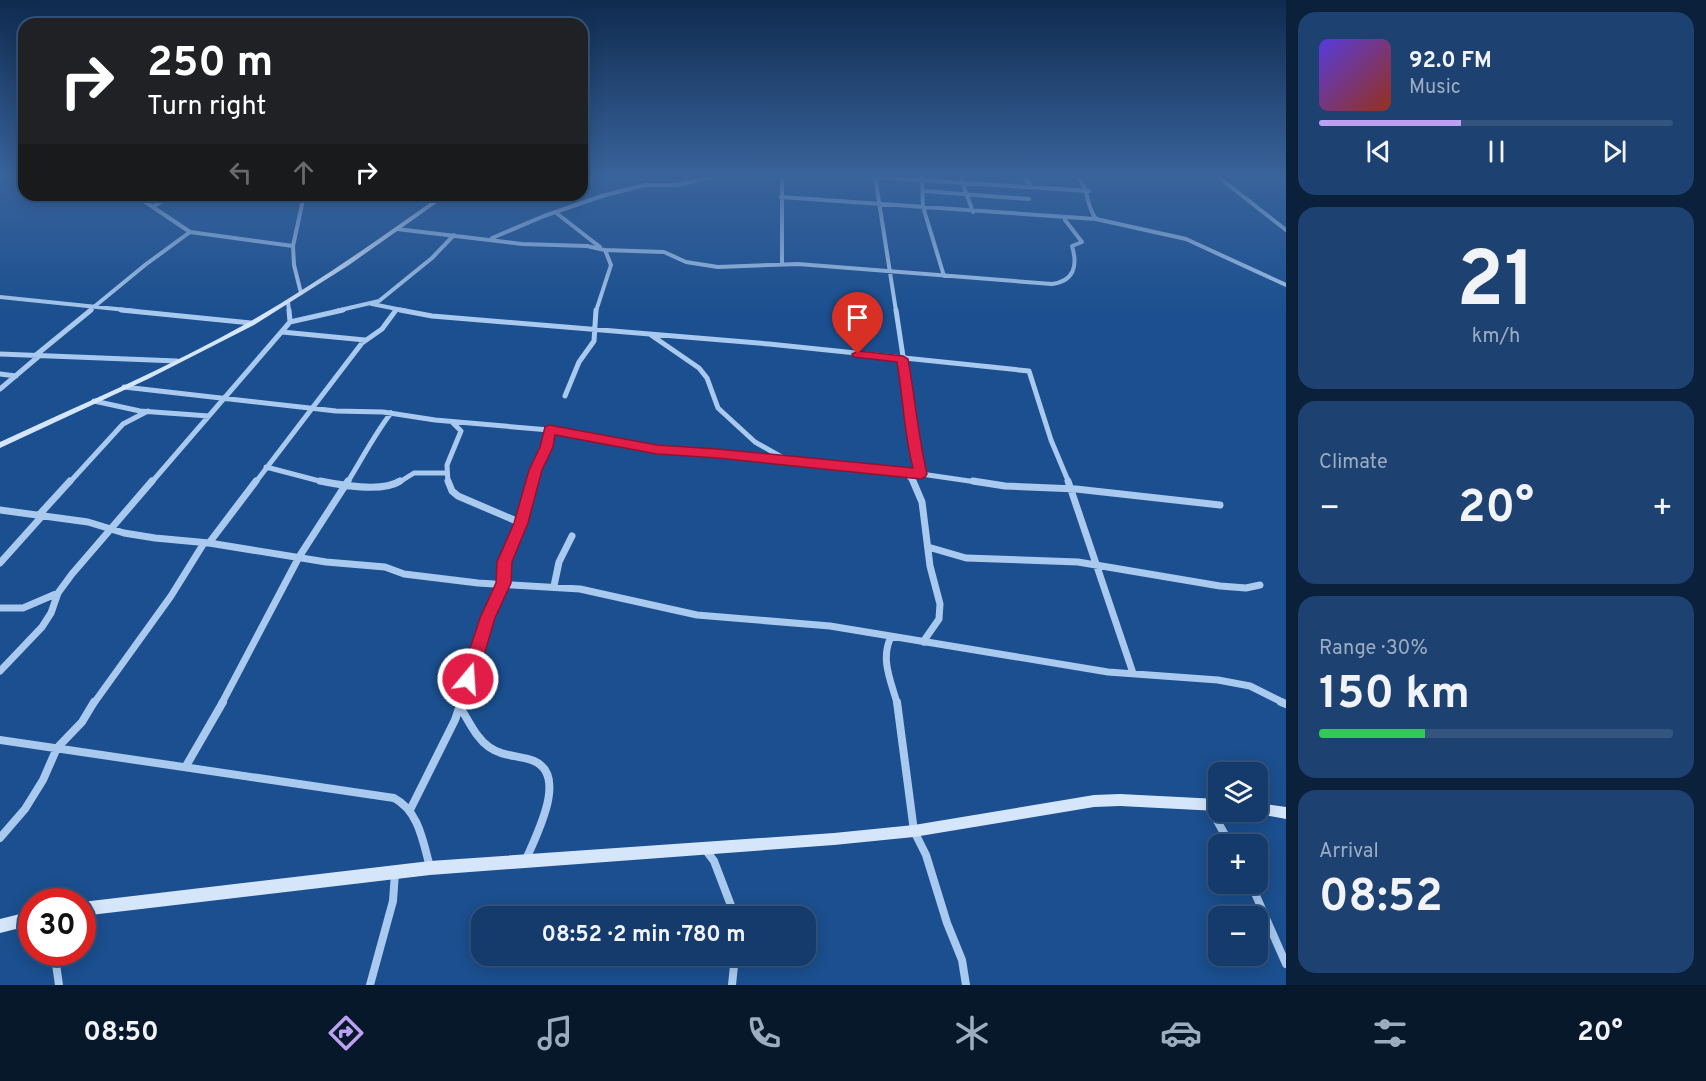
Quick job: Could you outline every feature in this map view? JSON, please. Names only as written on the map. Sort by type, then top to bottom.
[{"type":"street","points":[[176,222],[190,232],[294,246]]},
{"type":"street","points":[[299,222],[294,246],[294,265],[301,293]]},
{"type":"street","points":[[0,445],[124,387],[251,323],[288,302],[407,222]]},
{"type":"street","points":[[491,239],[531,222]]},
{"type":"street","points":[[565,396],[579,362],[593,345],[599,298],[611,266],[609,256],[568,222]]},
{"type":"street","points":[[782,222],[782,264]]},
{"type":"street","points":[[881,222],[912,416],[914,446],[921,474]]},
{"type":"street","points":[[928,222],[944,276]]},
{"type":"street","points":[[397,229],[522,244],[664,252],[686,262],[718,267],[782,264],[1038,284],[1066,282],[1071,278],[1075,257],[1072,245],[1083,241],[1067,222]]},
{"type":"street","points":[[1109,222],[1186,239],[1286,285]]},
{"type":"street","points":[[0,390],[93,308],[190,232]]},
{"type":"street","points":[[372,304],[383,298],[432,258],[454,235]]},
{"type":"street","points":[[0,297],[251,323]]},
{"type":"street","points":[[0,671],[48,619],[58,593],[290,322],[291,312],[288,302]]},
{"type":"street","points":[[290,322],[350,306],[372,304],[432,316],[769,344],[1029,371],[1051,440],[1071,489],[1087,542],[1134,673]]},
{"type":"street","points":[[0,838],[25,809],[43,780],[57,748],[74,732],[92,708],[101,691],[206,543],[365,340],[382,329],[396,309]]},
{"type":"street","points":[[282,332],[365,340]]},
{"type":"street","points":[[650,334],[699,368],[707,378],[718,408],[755,442],[788,460]]},
{"type":"street","points":[[0,354],[177,361]]},
{"type":"street","points":[[0,374],[16,376]]},
{"type":"street","points":[[124,387],[225,396],[336,411],[391,413],[452,422],[549,430],[657,450],[788,460],[921,474],[1005,486],[1071,489],[1220,505]]},
{"type":"street","points":[[94,401],[148,411],[209,416]]},
{"type":"street","points":[[0,563],[123,424],[148,411]]},
{"type":"street","points":[[186,766],[212,722],[299,557],[363,458],[372,438],[391,413]]},
{"type":"street","points":[[452,422],[459,427],[461,436],[447,462],[450,489],[458,497],[521,523]]},
{"type":"street","points":[[410,810],[448,736],[488,618],[504,583],[504,562],[521,523],[535,470],[546,447],[549,430]]},
{"type":"street","points":[[266,467],[311,480],[344,485],[388,486],[400,483],[415,473],[447,473]]},
{"type":"street","points":[[906,473],[922,502],[930,566],[940,604],[939,619],[923,642]]},
{"type":"street","points":[[0,510],[41,515],[154,538],[385,567],[404,574],[478,583],[554,586],[605,594],[697,615],[830,626],[1108,672],[1218,680],[1250,686],[1286,704]]},
{"type":"street","points":[[554,586],[559,562],[572,536]]},
{"type":"street","points":[[928,547],[966,558],[1078,562],[1220,586],[1246,588],[1260,585]]},
{"type":"street","points":[[0,608],[23,608],[58,593]]},
{"type":"street","points":[[891,637],[886,647],[885,657],[899,710],[914,831],[926,855],[962,960],[966,985]]},
{"type":"street","points":[[459,706],[484,744],[495,752],[543,765],[550,777],[546,810],[525,862]]},
{"type":"street","points":[[0,740],[394,798],[402,801],[410,810],[430,868]]},
{"type":"street","points":[[96,909],[430,868],[704,849],[914,831],[1094,801],[1208,804]]},
{"type":"street","points":[[1268,811],[1286,813]]},
{"type":"street","points":[[704,849],[714,861],[731,906]]},
{"type":"street","points":[[370,985],[393,901],[395,872]]},
{"type":"street","points":[[1255,894],[1286,964]]},
{"type":"street","points":[[0,926],[18,922]]},
{"type":"street","points":[[56,966],[59,985]]},
{"type":"street","points":[[732,985],[734,966]]},
{"type":"route","points":[[468,679],[488,618],[504,583],[504,562],[521,523],[535,470],[546,447],[549,430],[582,434],[657,450],[717,453],[921,474],[914,446],[903,359],[858,354]]}]
